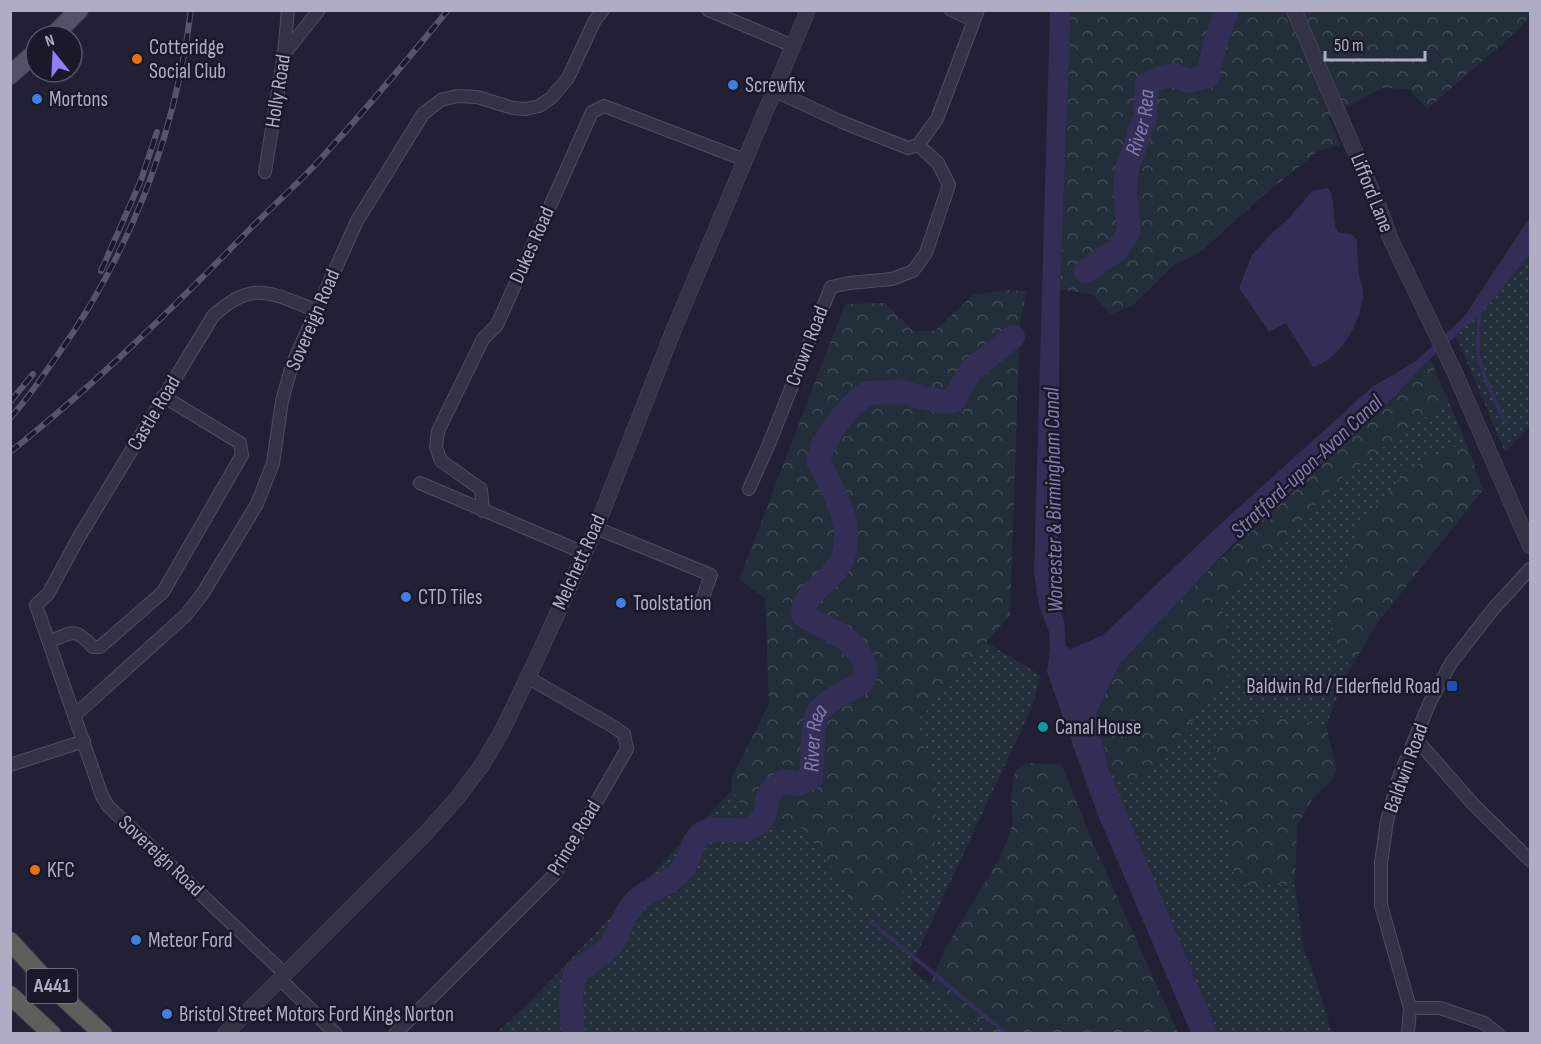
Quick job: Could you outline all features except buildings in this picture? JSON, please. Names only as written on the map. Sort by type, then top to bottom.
[{"type":"highway","name":"A441","points":[[10,941],[53,988],[103,1034]]},
{"type":"highway","name":"A441","points":[[10,995],[52,1034]]},
{"type":"main road","points":[[65,24],[79,10]]},
{"type":"main road","points":[[10,75],[24,63]]},
{"type":"street","name":"Holly Road","points":[[265,172],[284,54],[288,10]]},
{"type":"street","points":[[284,54],[319,10]]},
{"type":"street","name":"Sovereign Road","points":[[75,715],[186,615],[203,593],[257,504],[273,463],[282,401],[292,365],[315,310],[357,221],[423,114],[441,100],[458,96],[477,98],[513,108],[526,109],[539,106],[550,98],[568,78],[595,21],[603,10]]},
{"type":"street","points":[[708,10],[793,46]]},
{"type":"street","name":"Melchett Road","points":[[225,1034],[427,832],[482,765],[502,731],[596,528],[672,334],[808,10]]},
{"type":"street","points":[[775,91],[842,122],[908,148],[918,145],[937,119],[976,15],[951,10]]},
{"type":"street","name":"Lifford Lane","points":[[1294,10],[1391,240],[1455,373],[1530,546]]},
{"type":"street","name":"Dukes Road","points":[[483,511],[481,489],[441,461],[435,447],[438,430],[483,339],[496,325],[592,112],[604,106],[746,160]]},
{"type":"street","name":"Crown Road","points":[[749,489],[831,287],[849,282],[892,279],[913,271],[926,253],[949,185],[938,163],[918,145]]},
{"type":"street","name":"Castle Road","points":[[36,605],[48,594],[163,396],[213,316],[240,295],[256,292],[273,294],[315,310]]},
{"type":"street","points":[[49,642],[75,633],[82,634],[93,647],[100,647],[163,592],[242,455],[240,443],[163,396]]},
{"type":"street","points":[[420,483],[584,553]]},
{"type":"street","points":[[596,528],[711,575],[701,603]]},
{"type":"street","name":"Baldwin Road","points":[[1408,1034],[1410,1008],[1381,905],[1380,863],[1387,821],[1399,777],[1430,702],[1451,663],[1494,608],[1530,569]]},
{"type":"street","name":"Sovereign Road","points":[[36,605],[102,796],[112,810],[222,913],[282,976]]},
{"type":"street","name":"Prince Road","points":[[395,1034],[555,874],[627,749],[624,734],[527,677]]},
{"type":"street","points":[[1416,739],[1473,804],[1530,860]]},
{"type":"street","points":[[10,765],[84,741]]},
{"type":"street","points":[[282,976],[336,1034]]},
{"type":"street","points":[[1410,1008],[1440,1008],[1484,1023],[1498,1034]]},
{"type":"green space","points":[[1071,11],[1530,11],[1530,16],[1518,30],[1427,109],[1409,89],[1382,88],[1328,117],[1340,145],[1318,151],[1265,194],[1199,253],[1174,265],[1133,305],[1111,314],[1093,295],[1060,289]]},
{"type":"green space","points":[[1530,252],[1530,426],[1505,452],[1456,336]]},
{"type":"green space","points":[[1005,290],[1027,291],[1020,322],[1010,615],[916,722],[936,784],[935,849],[893,905],[856,909],[824,856],[802,828],[754,827],[732,790],[731,779],[769,704],[765,598],[739,580],[845,304],[885,303],[913,331],[935,331],[973,295]]},
{"type":"green space","points":[[1430,359],[1448,400],[1345,475],[1220,605],[1232,647],[1227,677],[1170,749],[1135,785],[1108,767],[1096,714],[1119,665],[1212,567],[1388,403]]},
{"type":"green space","points":[[1448,400],[1466,442],[1408,469],[1360,524],[1336,603],[1330,635],[1351,667],[1345,676],[1326,726],[1264,714],[1220,789],[1233,828],[1230,866],[1242,885],[1295,885],[1304,951],[1312,968],[1332,1033],[1218,1033],[1108,768],[1135,785],[1170,749],[1227,677],[1232,647],[1220,605],[1345,475]]},
{"type":"green space","points":[[1466,442],[1483,490],[1379,621],[1351,667],[1330,635],[1336,603],[1360,524],[1408,469]]},
{"type":"green space","points":[[931,609],[1040,675],[1033,705],[910,968],[988,1033],[495,1034],[526,1006],[759,762]]},
{"type":"green space","points":[[1264,714],[1326,726],[1337,769],[1332,781],[1314,797],[1297,826],[1295,885],[1242,885],[1230,865],[1233,828],[1220,789],[1214,739]]},
{"type":"green space","points":[[1029,763],[1062,765],[1090,836],[1178,1033],[988,1033],[930,985],[945,949],[1000,857],[1013,824],[1011,796],[1015,771]]},
{"type":"water","points":[[1050,11],[1071,11],[1060,289],[1057,579],[1066,646],[1071,649],[1103,635],[1216,528],[1372,387],[1416,361],[1464,317],[1530,219],[1530,253],[1483,312],[1430,359],[1388,403],[1231,546],[1119,665],[1096,714],[1108,768],[1218,1033],[1191,1033],[1097,813],[1047,672],[1050,650],[1049,632],[1039,606],[1034,573]]},
{"type":"water","points":[[1328,188],[1333,199],[1334,221],[1338,232],[1351,234],[1357,240],[1358,270],[1363,297],[1358,318],[1347,339],[1332,356],[1313,367],[1286,323],[1269,332],[1239,288],[1252,255],[1312,191]]},
{"type":"waterway","name":"River Rea","points":[[1086,271],[1118,249],[1129,231],[1125,191],[1127,169],[1145,117],[1147,84],[1175,75],[1188,81],[1208,76],[1215,43],[1227,10]]},
{"type":"waterway","points":[[1478,312],[1479,358],[1504,420]]},
{"type":"waterway","name":"River Rea","points":[[573,1034],[571,993],[575,973],[611,945],[630,908],[639,898],[671,880],[681,871],[700,835],[713,830],[750,829],[764,815],[768,797],[774,788],[784,781],[798,784],[811,778],[813,734],[818,713],[826,704],[864,679],[866,673],[864,661],[852,645],[843,637],[803,615],[809,596],[832,574],[841,561],[845,547],[846,533],[839,502],[818,461],[831,432],[851,407],[867,393],[900,392],[942,402],[953,401],[971,370],[1013,337]]},
{"type":"waterway","points":[[871,922],[1007,1034]]},
{"type":"railway","points":[[10,418],[35,388],[83,317],[127,234],[161,148],[174,103],[191,10]]},
{"type":"railway","points":[[10,452],[134,344],[307,173],[366,108],[448,10]]},
{"type":"railway","points":[[101,271],[141,180],[157,132]]},
{"type":"railway","points":[[10,402],[33,374]]},
{"type":"place","name":"Cotteridge Social Club","points":[[137,59]]},
{"type":"place","name":"Screwfix","points":[[733,85]]},
{"type":"place","name":"Mortons","points":[[37,99]]},
{"type":"place","name":"CTD Tiles","points":[[406,597]]},
{"type":"place","name":"Toolstation","points":[[621,603]]},
{"type":"place","name":"Baldwin Rd / Elderfield Road","points":[[1452,686]]},
{"type":"place","name":"Canal House","points":[[1043,727]]},
{"type":"place","name":"KFC","points":[[35,870]]},
{"type":"place","name":"Meteor Ford","points":[[136,940]]},
{"type":"place","name":"Bristol Street Motors Ford Kings Norton","points":[[167,1014]]},
{"type":"water label","name":"Stratford-upon-Avon Canal","points":[[1307,467]]},
{"type":"water label","name":"Worcester & Birmingham Canal","points":[[1054,500]]}]
